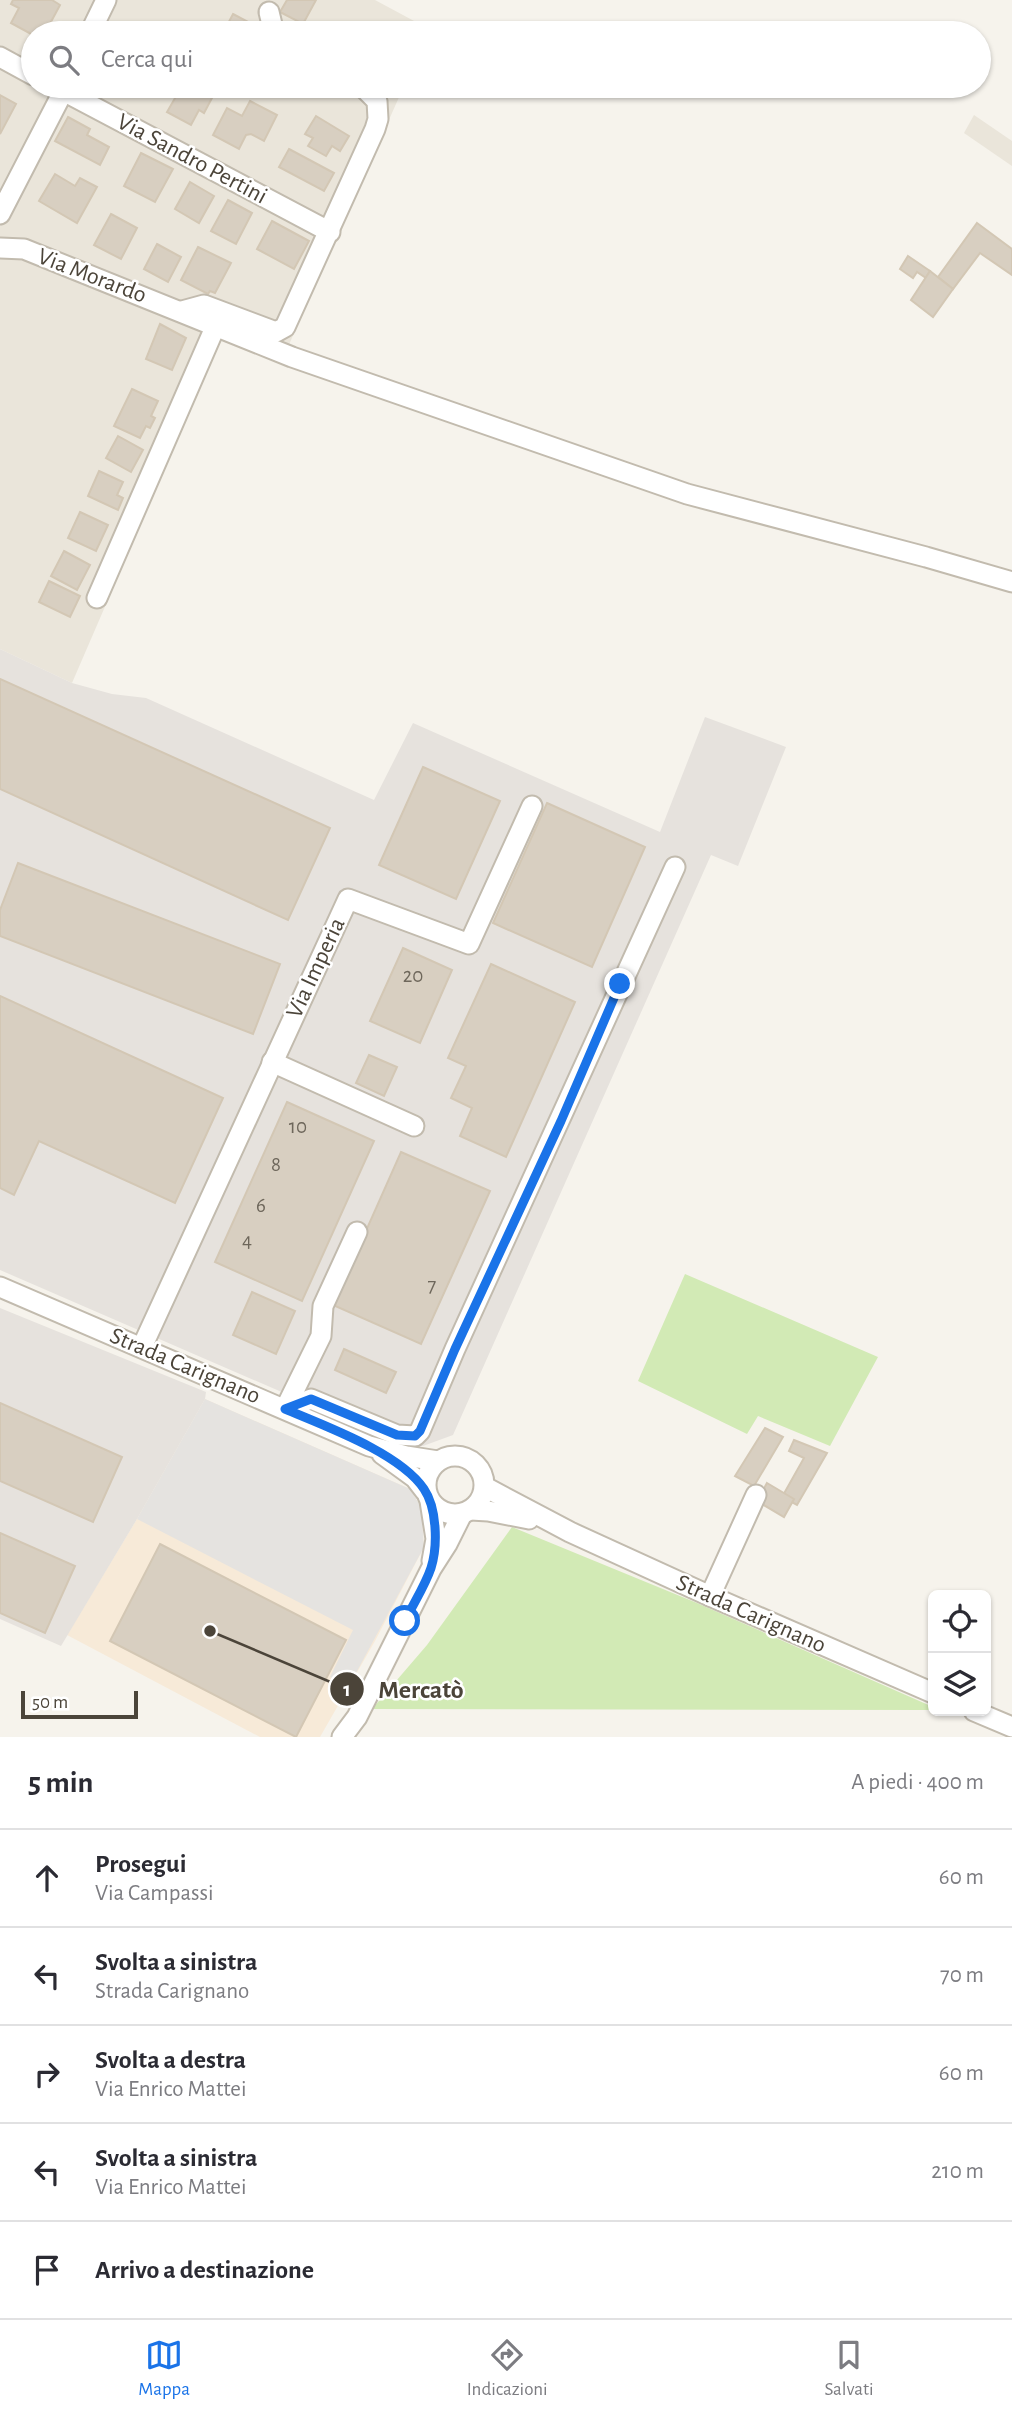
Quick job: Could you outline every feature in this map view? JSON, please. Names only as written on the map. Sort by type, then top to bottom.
[{"type":"street","points":[[96,21],[106,0]]},
{"type":"street","points":[[269,12],[271,21]]},
{"type":"street","points":[[0,57],[21,68]]},
{"type":"street","points":[[0,214],[56,98]]},
{"type":"street","name":"Via Sandro Pertini","points":[[81,98],[330,232]]},
{"type":"street","name":"Via Morardo","points":[[182,311],[204,305],[276,332],[285,327],[330,232],[378,119],[377,101],[374,98]]},
{"type":"street","name":"Via Morardo","points":[[0,248],[24,249],[304,361],[687,494],[1012,582]]},
{"type":"street","points":[[97,598],[216,325]]},
{"type":"street","name":"Via Imperia","points":[[142,1348],[348,899],[469,944],[532,806]]},
{"type":"street","points":[[285,1409],[311,1399],[397,1435],[415,1436],[420,1431],[675,867]]},
{"type":"street","points":[[272,1062],[414,1126]]},
{"type":"street","points":[[285,1409],[321,1336],[323,1306],[357,1232]]},
{"type":"street","name":"Strada Carignano","points":[[0,1287],[369,1446],[438,1461]]},
{"type":"street","name":"Strada Carignano","points":[[369,1446],[415,1478],[428,1496]]},
{"type":"street","points":[[342,1737],[357,1717],[431,1569],[466,1512],[481,1499],[485,1487],[481,1472],[471,1460],[459,1456],[448,1456],[438,1461],[429,1471],[428,1496],[436,1539],[431,1569]]},
{"type":"street","name":"Strada Carignano","points":[[485,1487],[570,1532],[928,1691]]},
{"type":"street","points":[[710,1596],[756,1495]]},
{"type":"street","points":[[428,1496],[437,1509],[450,1514],[466,1512]]},
{"type":"street","name":"Strada Carignano","points":[[466,1512],[518,1516],[570,1532]]},
{"type":"street","points":[[986,1716],[1012,1727]]},
{"type":"shaded area","points":[[0,0],[375,0],[414,21],[21,21],[21,98],[399,98],[283,358],[222,336],[72,683],[0,649]]},
{"type":"shaded area","points":[[974,115],[1012,141],[1012,166],[964,133]]},
{"type":"shaded area","points":[[0,649],[72,683],[112,694],[146,698],[374,800],[413,723],[660,832],[705,717],[786,747],[738,866],[711,855],[453,1435],[423,1446],[404,1445],[0,1270]]},
{"type":"shaded area","points":[[0,1308],[206,1392],[205,1399],[137,1519],[61,1646],[0,1619]]},
{"type":"shaded area","points":[[205,1399],[410,1489],[421,1507],[424,1547],[375,1641],[320,1737],[260,1737],[67,1635]]},
{"type":"shaded area","points":[[205,1399],[410,1489],[421,1507],[424,1547],[349,1686],[330,1677],[353,1630],[137,1519]]},
{"type":"green space","points":[[685,1274],[878,1357],[830,1446],[758,1416],[747,1434],[638,1381]]},
{"type":"green space","points":[[512,1527],[697,1603],[928,1705],[928,1710],[372,1709],[427,1645]]},
{"type":"building","points":[[13,0],[52,0],[60,5],[51,21],[21,21],[21,28],[11,23],[19,8],[11,4]]},
{"type":"building","points":[[287,0],[316,0],[305,21],[297,21],[280,12]]},
{"type":"building","points":[[233,14],[246,21],[229,21]]},
{"type":"building","points":[[0,95],[16,104],[0,134]]},
{"type":"building","points":[[175,98],[212,98],[204,113],[199,110],[191,125],[167,112]]},
{"type":"building","points":[[250,101],[277,115],[264,141],[251,134],[246,135],[239,149],[213,135],[227,108],[242,116]]},
{"type":"building","points":[[316,116],[349,136],[340,151],[332,146],[326,156],[308,146],[313,138],[305,134]]},
{"type":"building","points":[[68,117],[90,129],[87,135],[109,147],[100,165],[55,141]]},
{"type":"building","points":[[289,149],[334,173],[324,191],[279,167]]},
{"type":"building","points":[[141,153],[173,169],[155,202],[124,186]]},
{"type":"building","points":[[55,174],[75,186],[80,178],[97,187],[77,223],[39,201]]},
{"type":"building","points":[[190,182],[214,196],[199,223],[175,209]]},
{"type":"building","points":[[228,200],[252,213],[236,244],[211,231]]},
{"type":"building","points":[[111,214],[137,228],[121,259],[94,245]]},
{"type":"building","points":[[272,221],[309,241],[294,269],[257,249]]},
{"type":"building","points":[[977,223],[1012,249],[1012,275],[980,253],[953,289],[938,277]]},
{"type":"building","points":[[157,244],[181,257],[168,282],[144,269]]},
{"type":"building","points":[[198,247],[231,263],[215,293],[210,291],[208,294],[181,280]]},
{"type":"building","points":[[908,256],[930,271],[926,278],[917,272],[913,278],[900,269]]},
{"type":"building","points":[[930,271],[953,289],[933,317],[911,300]]},
{"type":"building","points":[[160,324],[186,338],[172,370],[146,359]]},
{"type":"building","points":[[132,389],[158,401],[151,416],[155,418],[150,428],[146,426],[140,438],[114,426]]},
{"type":"building","points":[[118,436],[143,450],[131,472],[106,458]]},
{"type":"building","points":[[99,471],[123,482],[117,495],[123,498],[118,510],[88,496]]},
{"type":"building","points":[[80,512],[108,525],[96,551],[68,538]]},
{"type":"building","points":[[64,551],[90,565],[77,590],[51,576]]},
{"type":"building","points":[[49,581],[80,596],[70,617],[39,602]]},
{"type":"building","points":[[0,679],[330,828],[288,920],[0,789]]},
{"type":"building","points":[[423,767],[500,801],[456,899],[379,865]]},
{"type":"building","points":[[547,803],[645,847],[592,967],[493,923]]},
{"type":"building","points":[[18,863],[280,964],[253,1034],[0,936],[0,910]]},
{"type":"building","points":[[403,948],[452,970],[420,1043],[370,1021]]},
{"type":"building","points":[[491,964],[575,1002],[506,1157],[460,1136],[472,1108],[451,1098],[466,1066],[448,1058]]},
{"type":"building","points":[[0,996],[223,1098],[175,1203],[39,1141],[14,1195],[0,1188]]},
{"type":"building","points":[[369,1055],[397,1067],[384,1096],[356,1083]]},
{"type":"building","points":[[287,1102],[374,1141],[302,1301],[215,1262]]},
{"type":"building","points":[[401,1152],[490,1191],[421,1344],[333,1305]]},
{"type":"building","points":[[252,1292],[295,1311],[276,1354],[233,1335]]},
{"type":"building","points":[[344,1349],[396,1372],[386,1393],[335,1370]]},
{"type":"building","points":[[0,1403],[122,1457],[93,1522],[0,1481]]},
{"type":"building","points":[[765,1428],[783,1437],[754,1486],[735,1476]]},
{"type":"building","points":[[794,1440],[827,1453],[797,1505],[782,1497],[804,1458],[789,1451]]},
{"type":"building","points":[[767,1483],[794,1499],[784,1517],[757,1501]]},
{"type":"building","points":[[0,1533],[75,1566],[45,1633],[0,1613]]},
{"type":"building","points":[[160,1544],[346,1640],[296,1737],[110,1641]]},
{"type":"place","name":"Mercatò","points":[[210,1631]]},
{"type":"route","points":[[405,1621],[431,1569],[436,1539],[430,1501],[425,1491],[415,1478],[369,1446],[285,1409],[311,1399],[397,1435],[415,1436],[420,1431],[620,984]]}]
